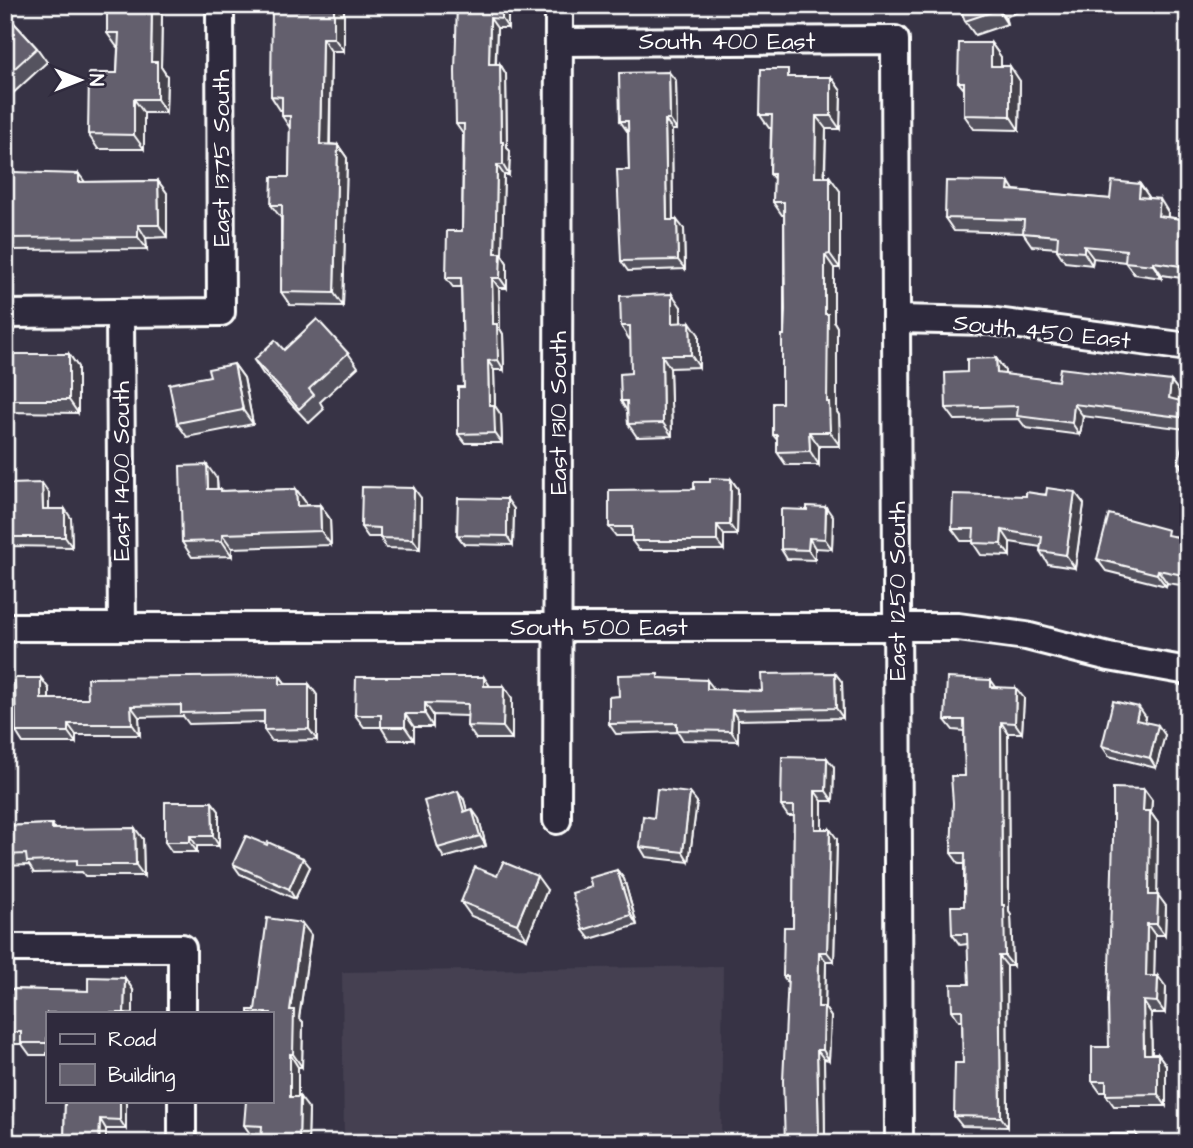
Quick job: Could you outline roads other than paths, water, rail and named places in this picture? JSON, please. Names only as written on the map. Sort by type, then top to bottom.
[{"type":"street","name":"East 1375 South","points":[[120,314],[221,312],[220,5]]},
{"type":"street","name":"East 1310 South","points":[[557,820],[559,5]]},
{"type":"street","name":"South 400 East","points":[[559,42],[895,40]]},
{"type":"street","name":"East 1250 South","points":[[895,40],[899,1143]]},
{"type":"street","points":[[5,314],[120,314]]},
{"type":"street","name":"East 1400 South","points":[[120,314],[122,627]]},
{"type":"street","name":"South 450 East","points":[[896,319],[989,321],[1188,347]]},
{"type":"street","name":"South 500 East","points":[[5,627],[958,627],[1026,635],[1109,657],[1188,671]]},
{"type":"street","points":[[5,948],[182,948],[182,1012]]},
{"type":"street","points":[[182,1102],[182,1143]]},
{"type":"waterway","points":[[1180,5],[1188,11]]}]
